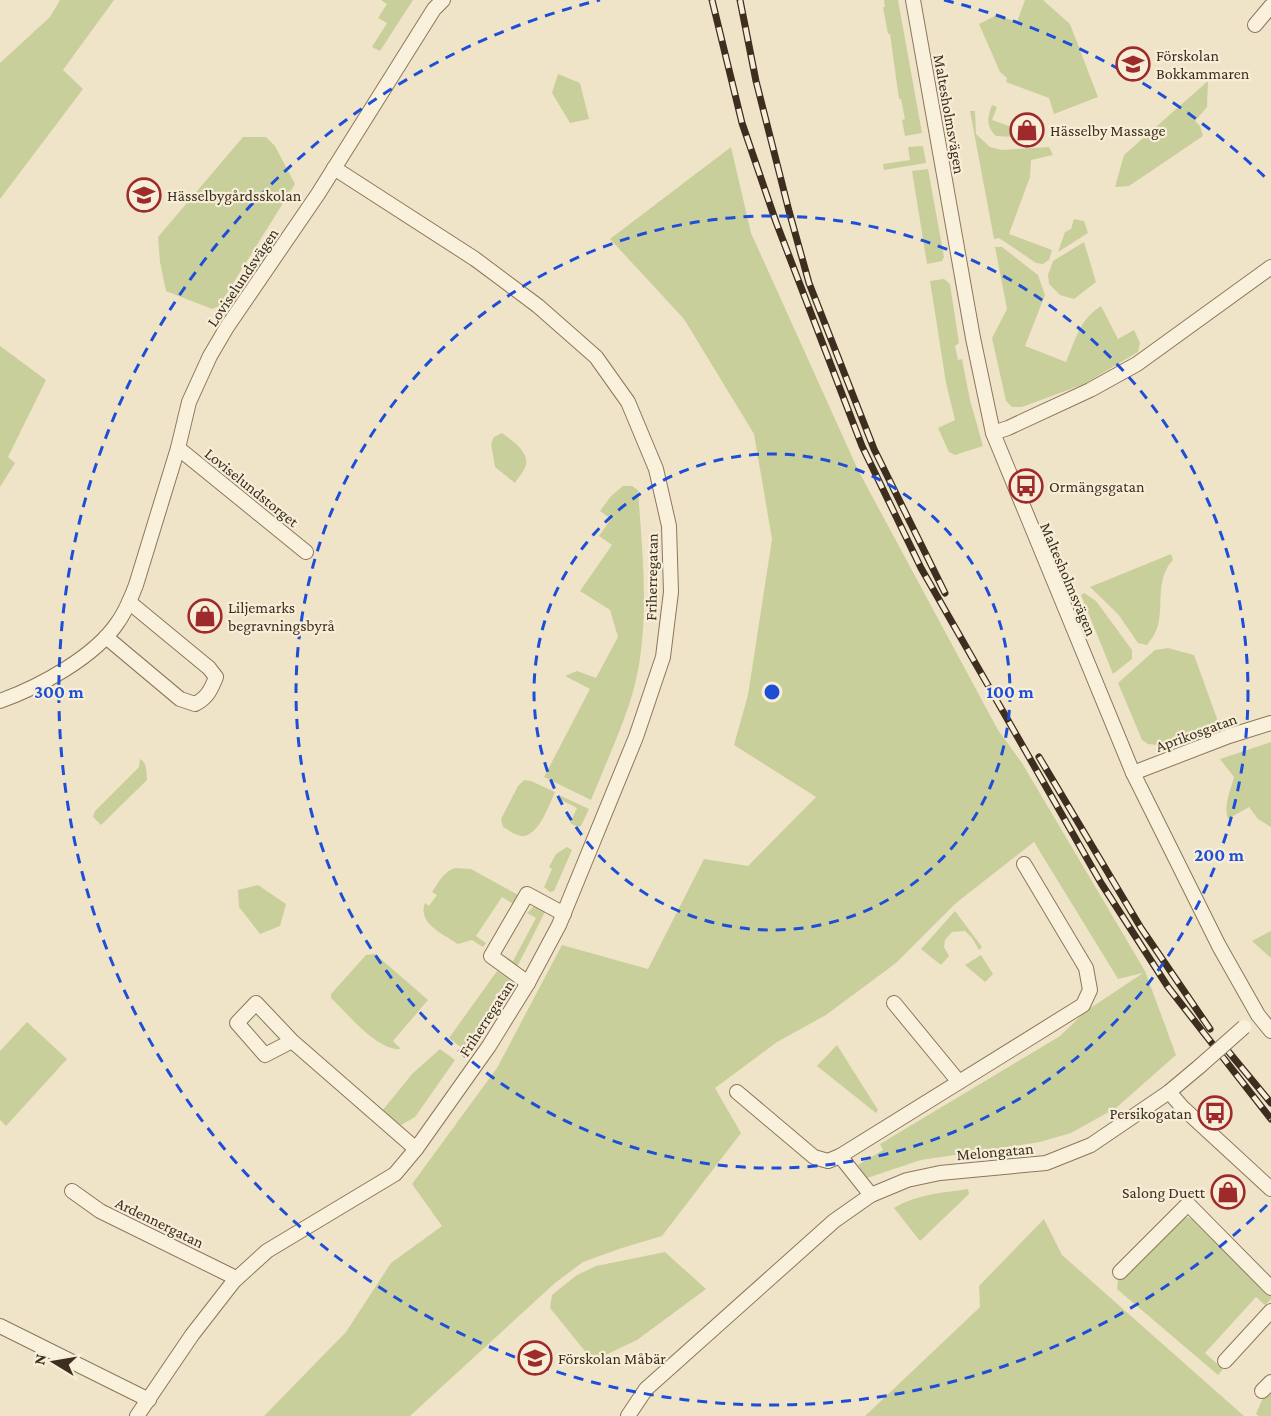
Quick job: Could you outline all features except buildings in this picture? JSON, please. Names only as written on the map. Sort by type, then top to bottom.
[{"type":"street","name":"Loviselundsvägen","points":[[0,701],[58,676],[106,637],[118,622],[136,585],[178,448],[189,402],[210,356],[334,168],[396,66],[434,9],[443,0]]},
{"type":"street","name":"Maltesholmsvägen","points":[[914,0],[973,338],[993,433],[1133,773],[1219,946],[1258,1015],[1271,1031]]},
{"type":"street","points":[[1255,25],[1271,6]]},
{"type":"street","name":"Friherregatan","points":[[137,1416],[192,1335],[236,1278],[267,1251],[395,1174],[416,1149],[489,1046],[528,983],[564,914],[636,737],[663,657],[670,592],[669,526],[656,469],[628,402],[596,357],[538,306],[475,259],[334,168]]},
{"type":"street","points":[[993,433],[1090,390],[1137,364],[1271,267]]},
{"type":"street","name":"Loviselundstorget","points":[[178,448],[306,552]]},
{"type":"street","points":[[106,637],[180,699],[195,704],[204,699],[210,691],[216,677],[209,668],[129,602]]},
{"type":"street","name":"Aprikosgatan","points":[[1133,773],[1229,736],[1271,723]]},
{"type":"street","points":[[737,1092],[814,1157],[828,1161],[840,1156],[1083,1005],[1090,990],[1086,968],[1024,864]]},
{"type":"street","points":[[528,983],[491,956],[527,894],[564,914]]},
{"type":"street","points":[[894,1002],[960,1082]]},
{"type":"street","name":"Melongatan","points":[[628,1416],[645,1389],[834,1221],[871,1195],[907,1180],[940,1173],[1047,1163],[1091,1144],[1169,1092],[1258,1015]]},
{"type":"street","points":[[292,1041],[416,1149]]},
{"type":"street","points":[[1169,1092],[1271,1189]]},
{"type":"street","points":[[840,1156],[871,1195]]},
{"type":"street","name":"Ardennergatan","points":[[72,1191],[100,1211],[236,1278]]},
{"type":"street","points":[[1120,1272],[1188,1204],[1271,1288]]},
{"type":"street","points":[[1225,1361],[1271,1311]]},
{"type":"street","points":[[0,1326],[150,1400]]},
{"type":"green space","points":[[60,0],[114,0],[63,70],[83,89],[0,199],[0,63],[50,17]]},
{"type":"green space","points":[[381,0],[413,0],[380,51],[372,47],[387,23],[378,18],[387,4]]},
{"type":"green space","points":[[884,0],[898,0],[922,133],[905,136],[902,120],[905,119],[901,99],[899,99],[890,34],[888,34],[883,7],[885,7]]},
{"type":"green space","points":[[1025,0],[1043,0],[1070,24],[1098,97],[1054,114],[1049,98],[1006,82],[1007,78],[1000,72],[979,24],[997,15],[1017,22]]},
{"type":"green space","points":[[558,74],[580,83],[589,119],[570,123],[552,93]]},
{"type":"green space","points":[[1208,81],[1207,107],[1195,121],[1200,126],[1203,136],[1129,186],[1115,187],[1124,155]]},
{"type":"green space","points":[[992,105],[997,107],[992,120],[1012,127],[1010,130],[1016,132],[1014,137],[996,136],[990,129],[988,122]]},
{"type":"green space","points":[[970,111],[975,111],[976,134],[990,147],[1002,150],[1049,147],[1053,155],[1031,160],[1030,177],[1009,234],[1052,250],[1049,260],[1043,264],[1036,263],[999,238],[994,239]]},
{"type":"green space","points":[[243,137],[266,137],[275,146],[295,184],[219,306],[212,309],[166,291],[158,237]]},
{"type":"green space","points":[[923,146],[926,163],[884,170],[883,164],[910,160],[908,147]]},
{"type":"green space","points":[[731,147],[751,233],[858,470],[998,730],[1022,763],[1145,971],[1176,1055],[1116,1108],[1071,1133],[1040,1142],[921,1160],[867,1178],[858,1165],[883,1150],[880,1144],[1060,1036],[1086,1011],[1143,973],[1118,979],[1034,842],[956,903],[896,963],[826,1015],[777,1042],[715,1088],[741,1133],[662,1236],[583,1262],[555,1283],[410,1416],[264,1416],[346,1332],[391,1263],[442,1226],[412,1184],[497,1068],[562,945],[648,969],[704,859],[748,866],[816,797],[734,745],[748,695],[772,539],[754,434],[684,319],[610,239]]},
{"type":"green space","points":[[928,169],[944,257],[942,261],[927,264],[912,171]]},
{"type":"green space","points":[[1074,219],[1084,221],[1088,233],[1058,252],[1065,232],[1071,229]]},
{"type":"green space","points":[[1084,242],[1096,282],[1074,299],[1060,295],[1049,284],[1048,275],[1053,261]]},
{"type":"green space","points":[[995,247],[1002,247],[1038,275],[1045,295],[1025,346],[1066,362],[1083,324],[1101,306],[1118,339],[1134,330],[1140,343],[1138,352],[1084,384],[1022,407],[1012,407],[1006,401],[992,338],[1007,309]]},
{"type":"green space","points":[[944,279],[950,284],[959,343],[955,346],[958,360],[962,359],[970,400],[983,446],[955,455],[949,452],[938,428],[955,420],[946,383],[930,281]]},
{"type":"green space","points":[[0,346],[46,380],[8,457],[15,463],[0,487]]},
{"type":"green space","points":[[502,433],[525,455],[526,465],[515,483],[495,467],[491,444],[494,437]]},
{"type":"green space","points":[[623,486],[632,486],[638,490],[644,599],[641,653],[629,705],[591,800],[544,777],[590,689],[565,676],[577,671],[596,678],[618,637],[610,610],[580,591],[612,545],[599,536],[611,519],[600,511],[611,496]]},
{"type":"green space","points":[[1171,554],[1173,560],[1163,577],[1161,587],[1158,625],[1147,645],[1138,643],[1118,614],[1090,587]]},
{"type":"green space","points":[[1084,593],[1096,601],[1132,650],[1132,659],[1113,674],[1081,595]]},
{"type":"green space","points":[[1168,648],[1194,655],[1219,724],[1157,745],[1148,744],[1142,740],[1118,683],[1155,650]]},
{"type":"green space","points":[[1271,742],[1271,827],[1258,819],[1249,807],[1228,819],[1227,803],[1234,777],[1220,759]]},
{"type":"green space","points":[[140,759],[145,766],[147,780],[101,825],[93,817],[95,811],[139,767]]},
{"type":"green space","points":[[524,780],[555,792],[538,826],[533,832],[521,836],[503,827],[501,819],[518,786]]},
{"type":"green space","points":[[559,795],[589,809],[581,826],[570,823],[577,808],[557,798]]},
{"type":"green space","points":[[567,847],[572,850],[554,891],[550,892],[544,887],[552,869],[549,867],[556,854]]},
{"type":"green space","points":[[455,868],[471,869],[518,895],[513,904],[502,897],[476,936],[486,943],[483,947],[472,940],[458,944],[433,928],[425,917],[425,903],[429,906],[437,895],[432,892],[439,881],[447,872]]},
{"type":"green space","points":[[258,885],[286,904],[280,926],[260,934],[239,907],[238,890]]},
{"type":"green space","points":[[535,905],[545,912],[516,969],[503,960],[505,956],[513,961],[536,918],[527,913]]},
{"type":"green space","points":[[955,911],[982,947],[979,950],[965,931],[952,932],[945,940],[944,947],[949,956],[941,965],[921,949]]},
{"type":"green space","points":[[1271,931],[1271,958],[1252,941]]},
{"type":"green space","points":[[375,954],[428,1000],[393,1041],[401,1049],[392,1048],[373,1038],[331,998],[331,994],[366,955]]},
{"type":"green space","points":[[981,955],[993,974],[985,982],[965,965]]},
{"type":"green space","points":[[497,971],[510,980],[463,1049],[449,1038]]},
{"type":"green space","points":[[27,1022],[67,1059],[6,1126],[0,1120],[0,1051]]},
{"type":"green space","points":[[837,1045],[878,1110],[876,1113],[817,1066]]},
{"type":"green space","points":[[440,1049],[455,1060],[415,1117],[401,1125],[382,1111],[412,1074]]},
{"type":"green space","points":[[968,1189],[969,1194],[920,1241],[894,1208],[921,1197]]},
{"type":"green space","points":[[1186,1217],[1197,1220],[1271,1295],[1271,1299],[1265,1305],[1256,1297],[1205,1353],[1223,1369],[1218,1375],[1117,1289],[1118,1279],[1175,1219]]},
{"type":"green space","points":[[1044,1219],[1062,1255],[1244,1416],[865,1416],[980,1307],[979,1286]]},
{"type":"green space","points":[[665,1252],[706,1289],[637,1340],[593,1361],[550,1308],[552,1295],[577,1275],[596,1266]]},
{"type":"green space","points":[[1271,1387],[1271,1416],[1259,1416],[1256,1414],[1265,1393]]},
{"type":"railway","points":[[712,0],[742,123],[776,222],[862,446],[921,568],[1101,883],[1168,987],[1271,1119]]},
{"type":"railway","points":[[740,0],[756,81],[809,283],[874,449],[945,593]]},
{"type":"railway","points":[[1039,757],[1141,928],[1210,1029]]},
{"type":"railway","points":[[1223,1045],[1271,1103]]},
{"type":"place","name":"Förskolan Bokkammaren","points":[[1133,64]]},
{"type":"place","name":"Hässelby Massage","points":[[1027,130]]},
{"type":"place","name":"Hässelbygårdsskolan","points":[[144,195]]},
{"type":"place","name":"Ormängsgatan","points":[[1026,486]]},
{"type":"place","name":"Liljemarks begravningsbyrå","points":[[205,616]]},
{"type":"place","name":"Persikogatan","points":[[1215,1113]]},
{"type":"place","name":"Salong Duett","points":[[1228,1192]]},
{"type":"place","name":"Förskolan Måbär","points":[[535,1358]]}]
